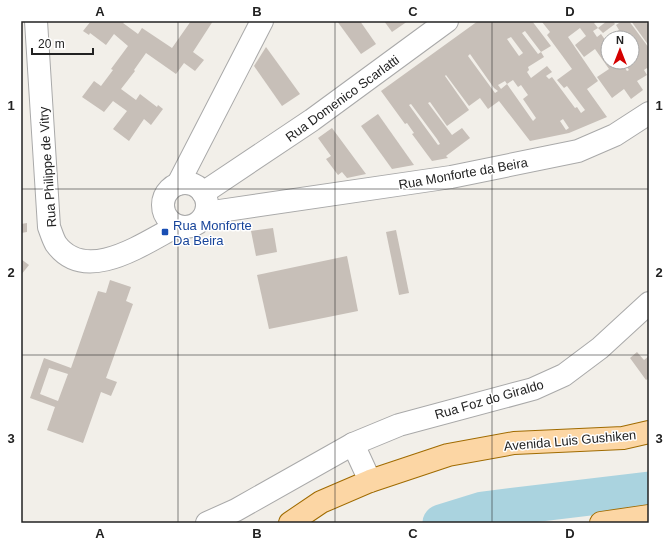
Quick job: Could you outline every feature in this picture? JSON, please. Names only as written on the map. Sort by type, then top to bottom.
[{"type":"main road","name":"Avenida Luis Gushiken","points":[[290,523],[321,502],[370,481],[448,455],[514,443],[623,438],[649,432]]},
{"type":"main road","points":[[601,523],[649,516]]},
{"type":"street","points":[[21,34],[32,21]]},
{"type":"street","name":"Rua Philippe de Vitry","points":[[36,21],[50,227],[55,243],[65,254],[83,261],[106,260],[119,256],[170,219]]},
{"type":"street","points":[[178,184],[262,21]]},
{"type":"street","name":"Rua Domenico Scarlatti","points":[[206,203],[235,173],[312,120],[448,21]]},
{"type":"street","name":"Rua Monforte da Beira","points":[[206,203],[268,204],[451,177],[578,151],[615,135],[649,113]]},
{"type":"street","points":[[187,183],[197,186],[206,203],[199,222],[188,228],[170,219],[163,200],[168,190],[178,184],[187,183]]},
{"type":"street","name":"Rua Foz do Giraldo","points":[[207,523],[236,510],[353,444],[399,426],[532,389],[564,375],[600,348],[649,303]]},
{"type":"street","points":[[353,444],[370,481]]},
{"type":"building","points":[[91,21],[125,21],[123,23],[138,34],[142,28],[172,48],[191,21],[213,21],[193,52],[204,60],[195,71],[184,63],[176,74],[146,53],[134,70],[135,71],[121,89],[136,100],[140,94],[157,107],[158,105],[163,109],[151,125],[144,119],[129,141],[113,129],[127,111],[113,101],[104,112],[82,97],[94,81],[101,86],[113,70],[111,69],[128,46],[114,34],[106,45],[90,33],[89,35],[83,31]]},
{"type":"building","points":[[337,21],[360,21],[376,44],[361,54]]},
{"type":"building","points":[[384,21],[408,21],[392,32]]},
{"type":"building","points":[[478,21],[532,21],[551,46],[541,52],[544,57],[528,67],[529,70],[527,72],[531,78],[547,66],[552,72],[546,76],[549,79],[552,77],[575,108],[577,107],[581,113],[585,110],[567,86],[564,88],[557,80],[572,69],[547,35],[550,32],[542,22],[597,21],[594,23],[598,28],[593,31],[597,37],[600,35],[600,56],[595,49],[584,57],[575,45],[586,36],[580,28],[568,37],[598,81],[587,89],[607,117],[569,133],[530,141],[499,101],[488,109],[480,98],[469,106],[446,75],[445,76],[469,110],[447,126],[430,102],[428,103],[452,135],[462,128],[470,138],[446,156],[448,158],[432,161],[412,134],[414,133],[407,123],[405,124],[381,91]],"holes":[[[525,31],[541,52],[538,54],[522,33]],[[511,37],[523,53],[519,56],[507,39]],[[470,54],[494,88],[498,91],[495,93],[468,56]],[[513,80],[518,87],[521,85],[528,95],[523,99],[536,118],[533,121],[507,84]],[[505,81],[507,84],[501,89],[498,85]],[[411,104],[440,144],[438,145],[409,105]],[[563,119],[569,128],[566,130],[560,121]]]},
{"type":"building","points":[[607,21],[613,21],[615,24],[607,30],[600,30],[598,28]]},
{"type":"building","points":[[622,21],[629,21],[636,30],[619,30],[616,25]]},
{"type":"building","points":[[631,21],[645,21],[649,26],[649,46],[640,34],[640,30],[637,30]]},
{"type":"building","points":[[640,36],[649,48],[649,71],[647,68],[644,70],[647,75],[637,81],[643,90],[631,99],[624,89],[612,98],[597,77],[608,70],[640,70]]},
{"type":"building","points":[[266,47],[300,94],[282,106],[254,66]]},
{"type":"building","points":[[378,114],[414,165],[392,169],[361,126]]},
{"type":"building","points":[[332,128],[366,174],[347,178],[342,172],[338,175],[326,159],[331,156],[318,138]]},
{"type":"building","points":[[27,223],[27,232],[21,233],[21,224]]},
{"type":"building","points":[[273,228],[277,252],[256,256],[251,231]]},
{"type":"building","points":[[396,230],[409,293],[399,295],[386,232]]},
{"type":"building","points":[[347,256],[358,311],[269,329],[257,275]]},
{"type":"building","points":[[21,259],[29,265],[21,275]]},
{"type":"building","points":[[110,280],[131,287],[126,301],[133,304],[106,378],[117,382],[111,396],[101,392],[83,443],[47,430],[55,407],[30,398],[44,358],[71,368],[98,291],[106,293]],"holes":[[[49,368],[68,374],[58,401],[40,394]]]},
{"type":"building","points":[[637,352],[644,360],[649,356],[649,378],[646,380],[630,358]]},
{"type":"waterway","points":[[441,523],[483,510],[649,490]]},
{"type":"place","name":"Rua Monforte Da Beira","points":[[165,232]]}]
